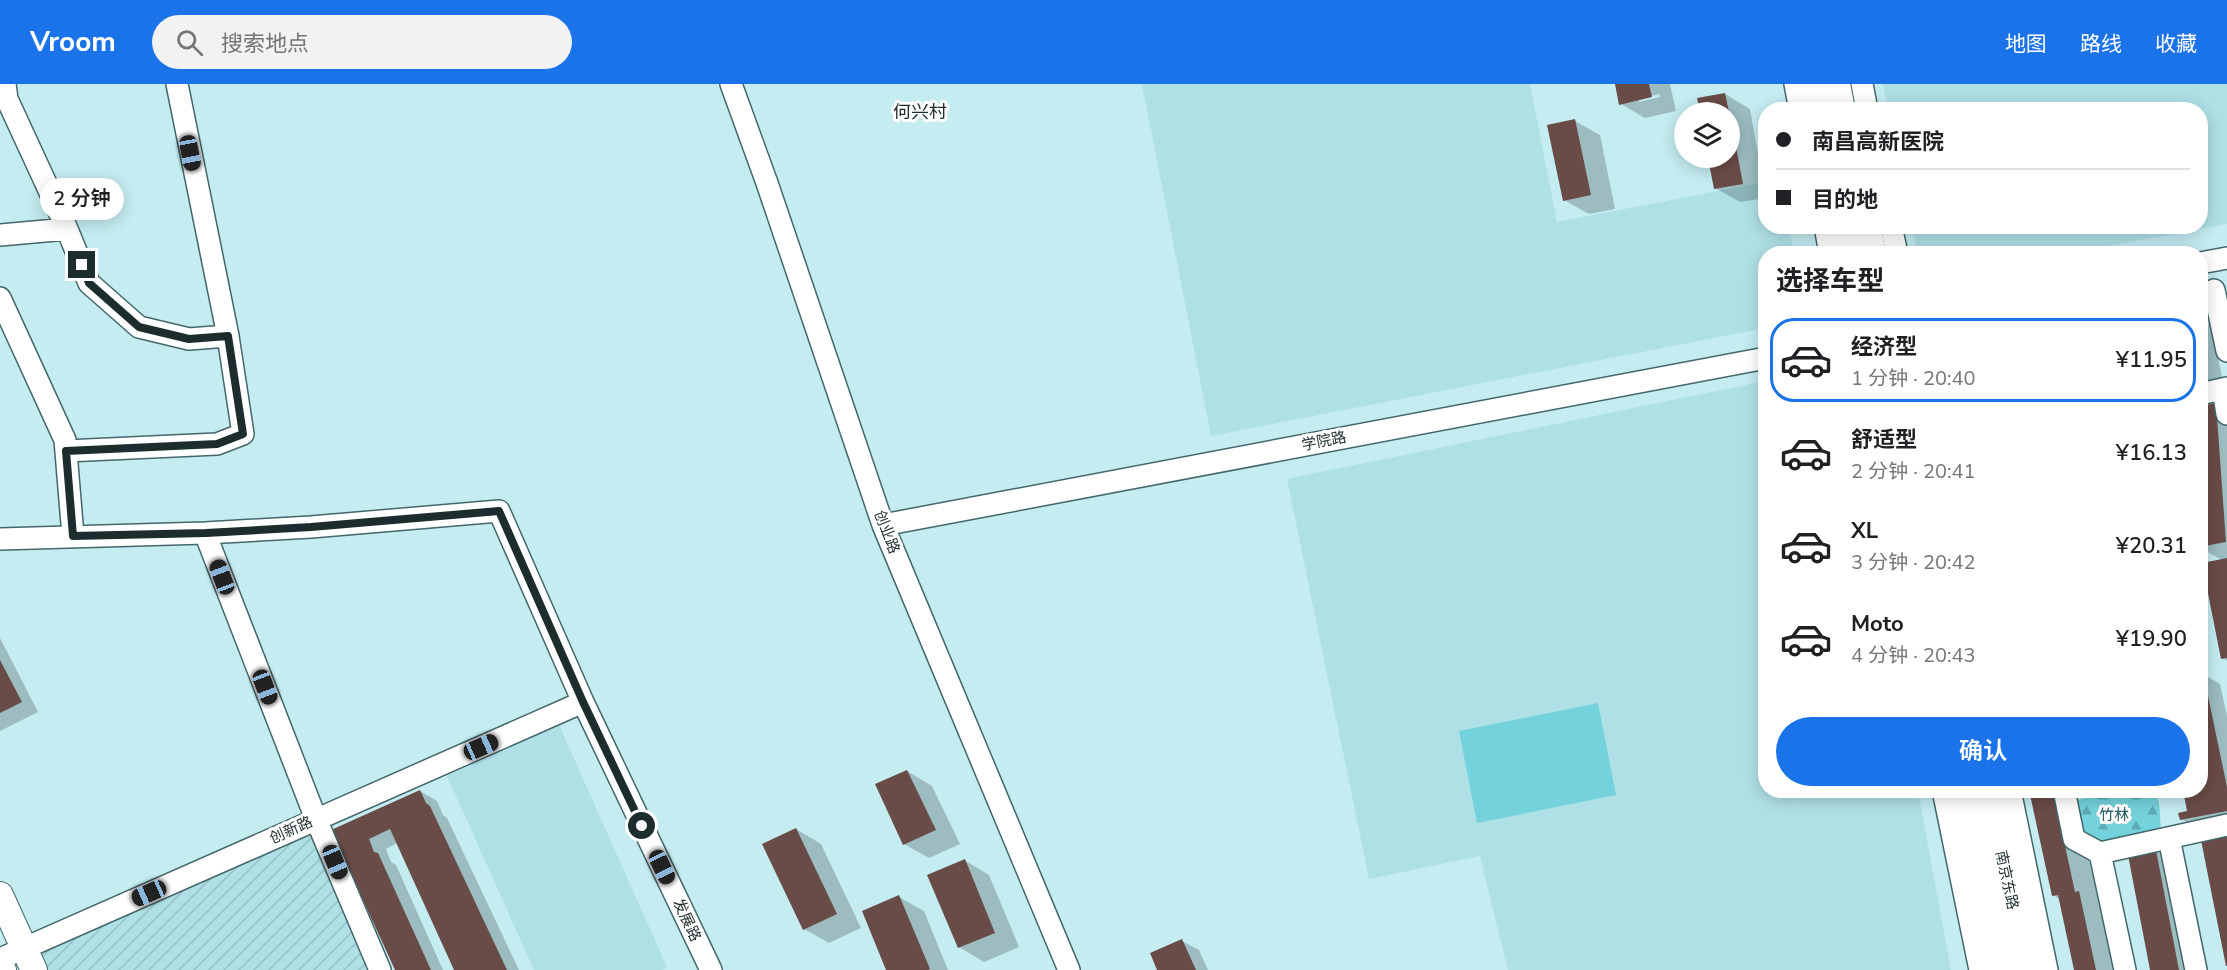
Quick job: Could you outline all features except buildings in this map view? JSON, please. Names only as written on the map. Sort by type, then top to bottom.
[{"type":"main road","points":[[1818,84],[1822,102]]},
{"type":"main road","points":[[1837,84],[1840,102]]},
{"type":"main road","name":"南京东路","points":[[1967,798],[2002,970]]},
{"type":"main road","name":"南京东路","points":[[1990,798],[2027,970]]},
{"type":"main road","points":[[0,895],[29,959]]},
{"type":"main road","points":[[0,961],[3,970]]},
{"type":"street","points":[[4,84],[7,99],[67,229],[89,283],[139,327],[189,339],[228,336]]},
{"type":"street","points":[[66,451],[217,444],[243,434],[228,336],[177,84]]},
{"type":"street","name":"创业路","points":[[731,84],[884,525],[1069,970]]},
{"type":"street","points":[[1795,84],[1798,102]]},
{"type":"street","points":[[1862,84],[1865,102]]},
{"type":"street","points":[[0,235],[67,229]]},
{"type":"street","points":[[2208,262],[2227,258]]},
{"type":"street","points":[[2214,290],[2227,351]]},
{"type":"street","points":[[0,298],[65,440],[73,536]]},
{"type":"street","name":"学院路","points":[[884,525],[1758,360]]},
{"type":"street","points":[[2208,392],[2225,389],[2227,414]]},
{"type":"street","name":"发展路","points":[[206,533],[499,511],[583,702],[711,970]]},
{"type":"street","points":[[0,539],[206,533],[316,819],[380,970]]},
{"type":"street","name":"创新路","points":[[0,961],[29,959],[316,819],[583,702]]},
{"type":"street","points":[[1945,798],[1980,970]]},
{"type":"street","points":[[2012,798],[2047,970]]},
{"type":"street","points":[[2066,798],[2074,839],[2100,853],[2227,825]]},
{"type":"street","points":[[2169,838],[2196,970]]},
{"type":"street","points":[[2100,853],[2125,970]]},
{"type":"shaded area","points":[[1142,84],[1530,84],[1557,222],[1758,183],[1758,234],[1790,234],[1792,246],[1758,246],[1758,329],[1211,436]]},
{"type":"shaded area","points":[[1883,84],[2227,84],[2227,224],[2208,228],[2208,102],[1887,102]]},
{"type":"shaded area","points":[[1913,234],[2173,234],[2109,246],[1916,246]]},
{"type":"shaded area","points":[[1758,382],[1758,798],[1919,798],[1951,970],[1508,970],[1480,856],[1369,879],[1287,479]]},
{"type":"shaded area","points":[[559,725],[667,967],[662,970],[534,970],[447,776]]},
{"type":"shaded area","points":[[310,833],[368,970],[44,970],[36,953]]},
{"type":"green space","points":[[1598,703],[1616,795],[1477,823],[1459,731]]},
{"type":"green space","name":"竹林","points":[[2085,798],[2157,798],[2161,831],[2099,844],[2081,834],[2074,801]]},
{"type":"district","name":"何兴村","points":[[920,112]]},
{"type":"route","points":[[82,265],[89,283],[139,327],[189,339],[228,336],[243,434],[217,444],[66,451],[73,536],[206,533],[311,527],[499,511],[583,702],[642,826]]}]
